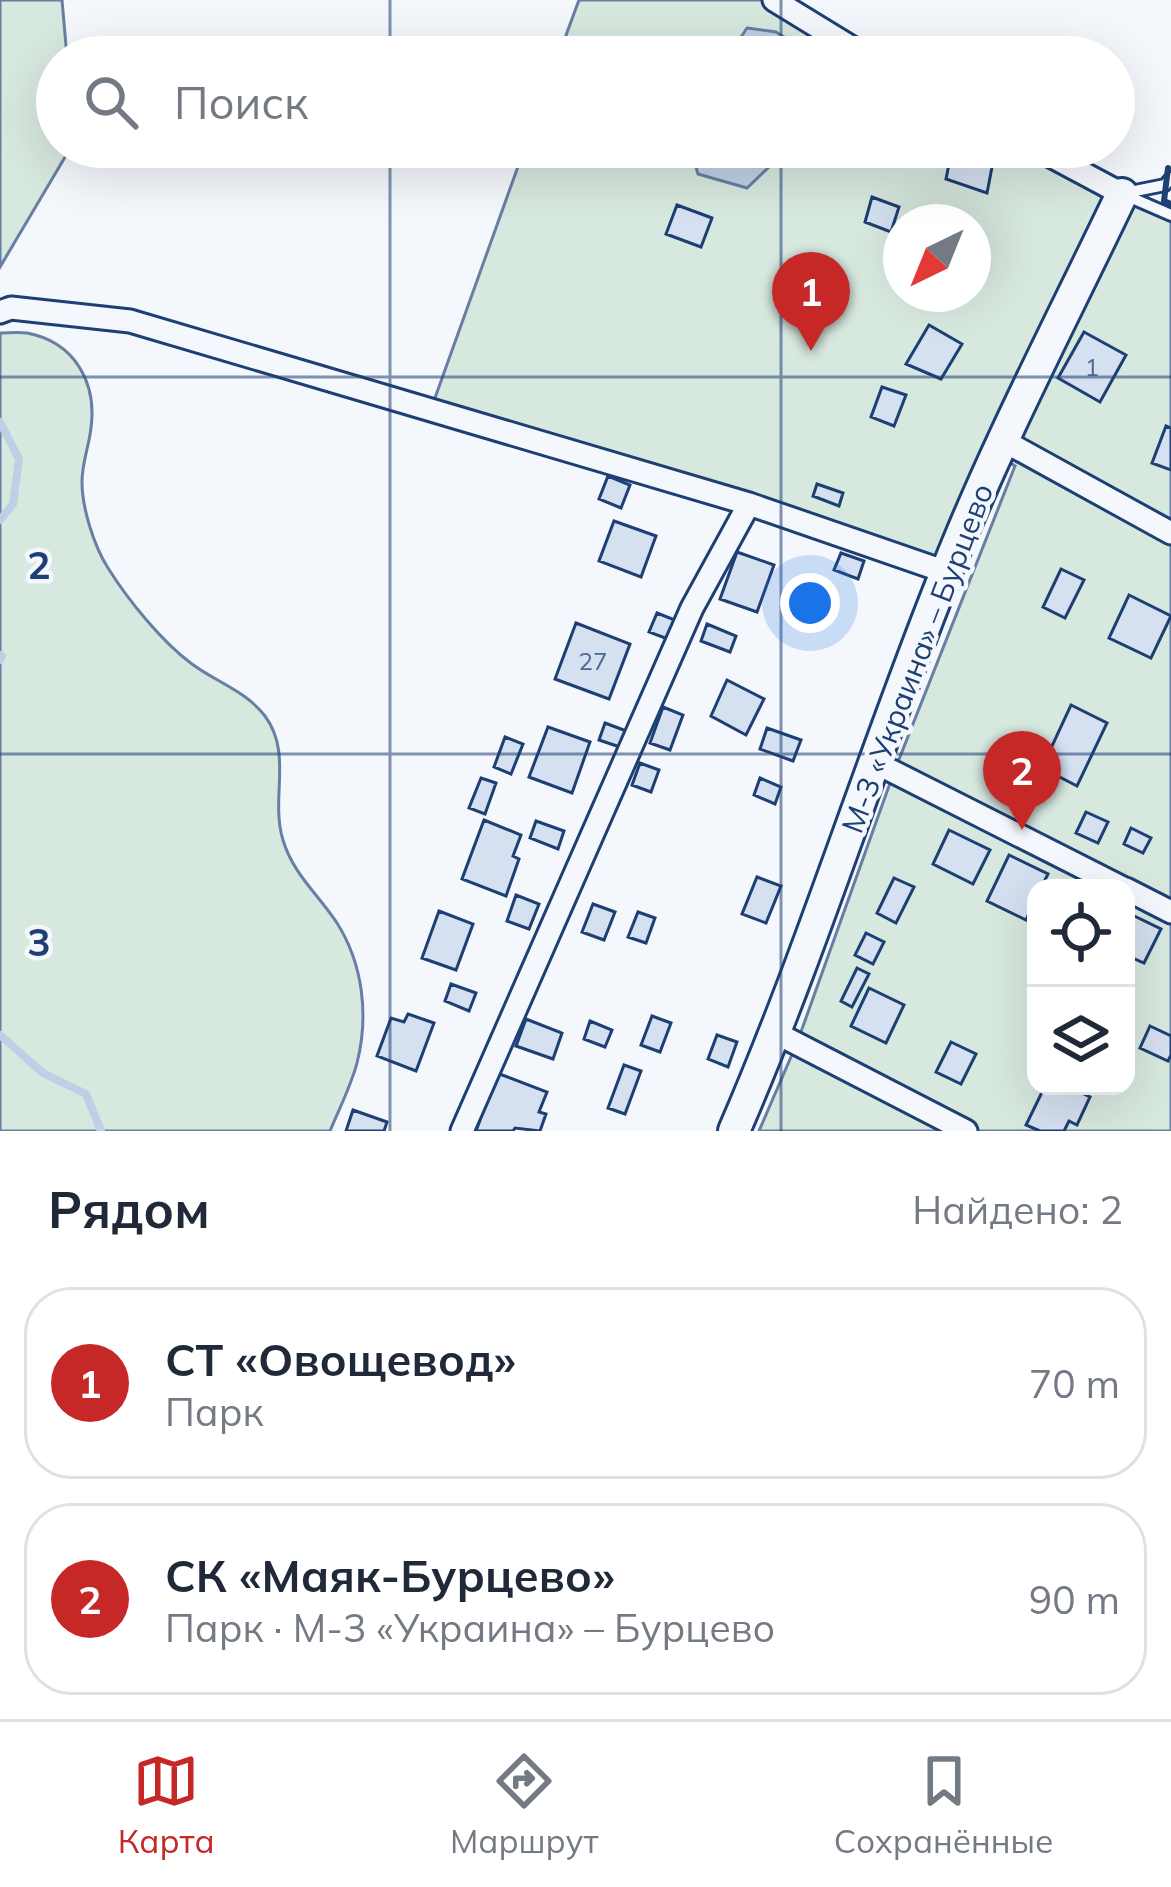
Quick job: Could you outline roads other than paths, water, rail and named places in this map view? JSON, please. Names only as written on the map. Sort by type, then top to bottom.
[{"type":"street","points":[[774,0],[833,36]]},
{"type":"street","points":[[1073,168],[1122,194]]},
{"type":"street","name":"М-3 «Украина» – Бурцево","points":[[734,1131],[776,1033],[946,572],[1122,194]]},
{"type":"street","points":[[0,312],[10,308],[130,321],[748,503],[946,572]]},
{"type":"street","points":[[1004,441],[1171,533]]},
{"type":"street","points":[[462,1131],[692,608],[748,503]]},
{"type":"street","points":[[874,762],[1105,879]]},
{"type":"street","points":[[1135,894],[1171,912]]},
{"type":"street","points":[[776,1033],[966,1131]]},
{"type":"lane","points":[[1122,194],[1166,184],[1171,178]]},
{"type":"lane","points":[[1122,194],[1171,215]]},
{"type":"water","points":[[747,28],[782,36],[742,36]]},
{"type":"water","points":[[696,168],[768,168],[747,188],[698,174]]},
{"type":"waterway","points":[[0,422],[19,459],[13,504],[0,520]]},
{"type":"waterway","points":[[0,655],[0,660]]},
{"type":"waterway","points":[[0,1035],[43,1073],[86,1094],[101,1131]]},
{"type":"place","name":"СТ «Овощевод»","points":[[811,351]]},
{"type":"place","name":"СК «Маяк-Бурцево»","points":[[1022,830]]}]
